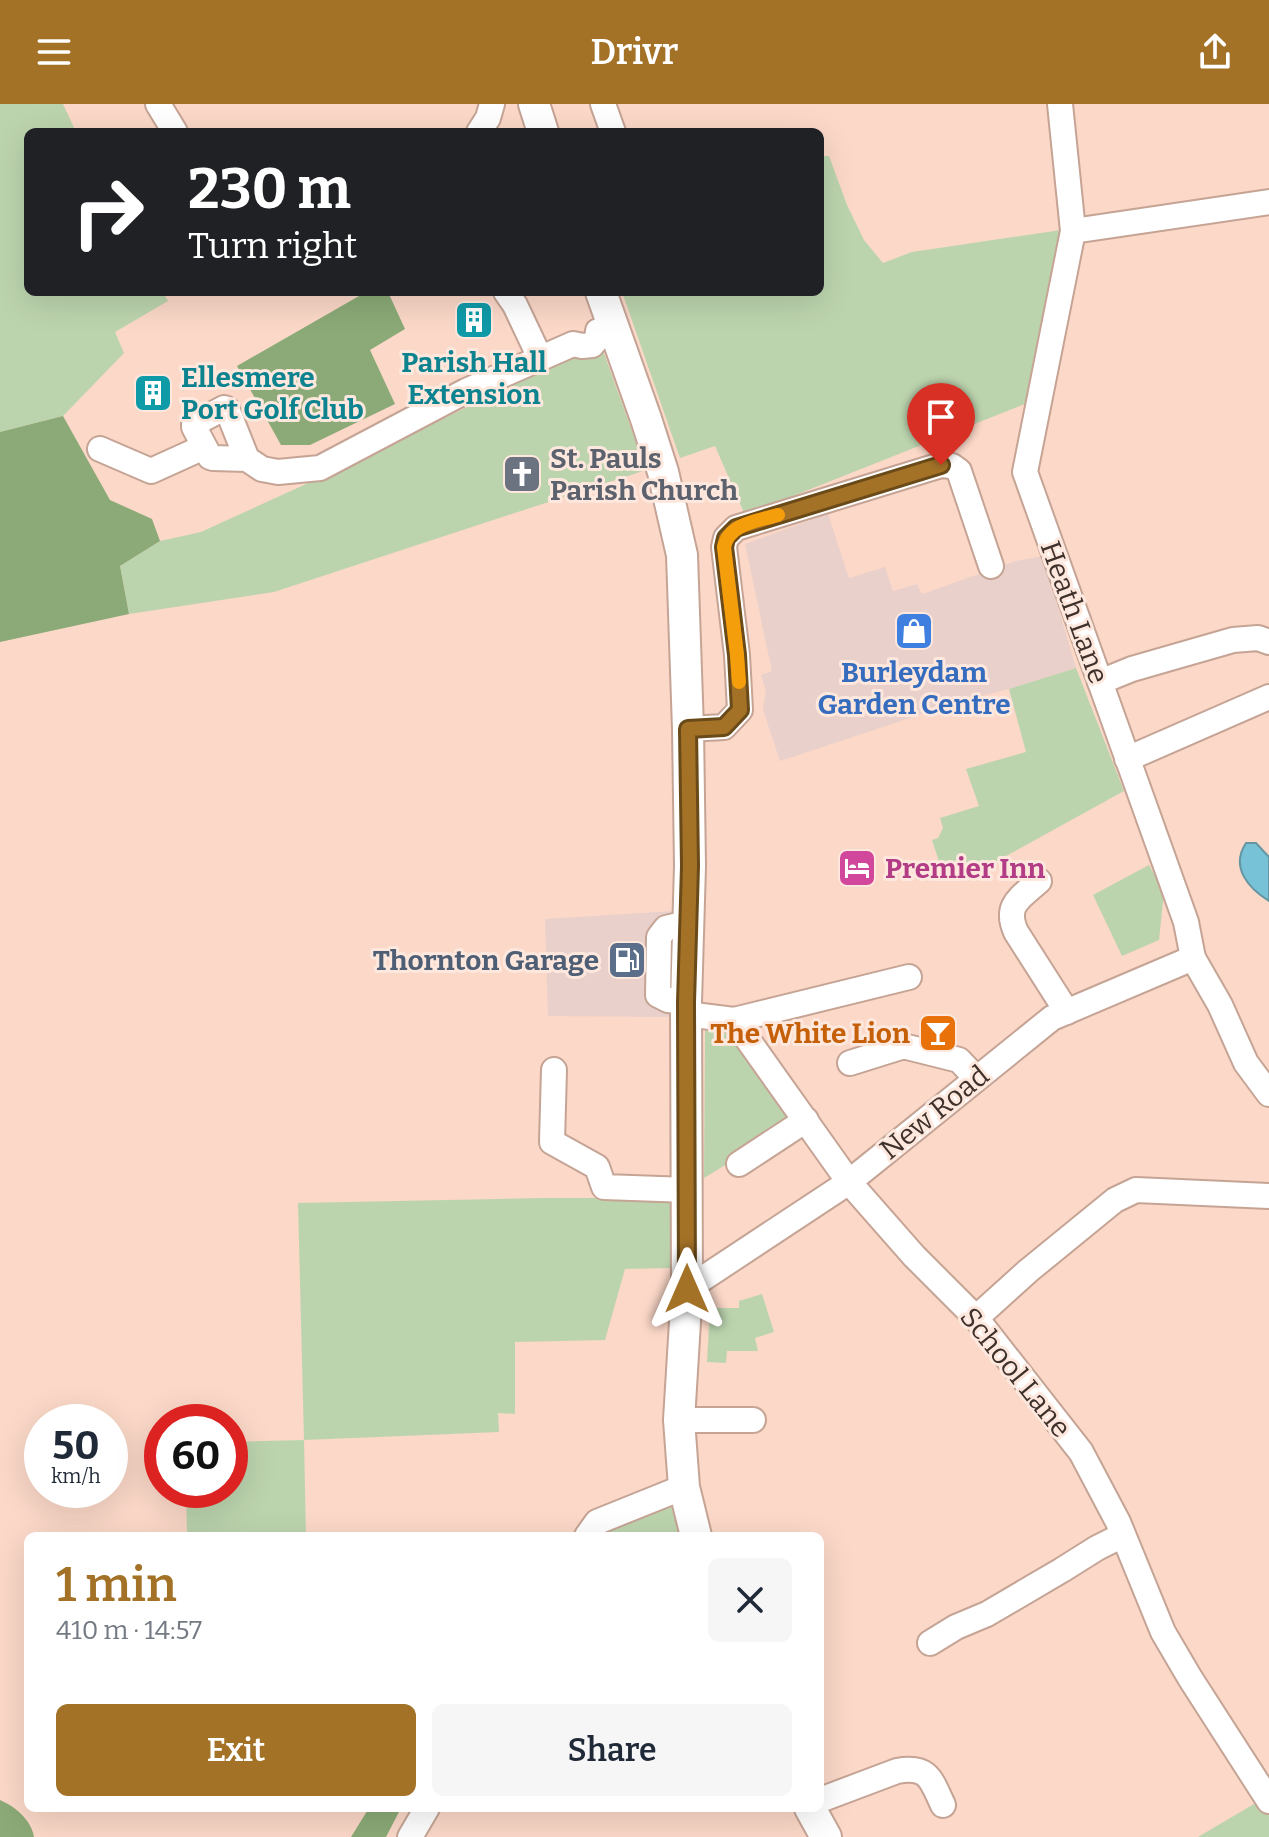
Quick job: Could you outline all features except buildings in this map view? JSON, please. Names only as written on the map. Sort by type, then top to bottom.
[{"type":"main road","points":[[534,104],[542,128]]},
{"type":"main road","points":[[602,296],[606,329],[646,419],[663,472],[682,555],[690,866],[686,1008],[687,1289],[679,1420],[684,1487],[695,1532]]},
{"type":"main road","points":[[812,1812],[826,1837]]},
{"type":"street","points":[[158,104],[173,128]]},
{"type":"street","points":[[482,128],[492,104]]},
{"type":"street","points":[[603,104],[612,128]]},
{"type":"street","name":"Heath Lane","points":[[1060,104],[1073,231],[1025,472],[1186,922],[1193,958],[1220,1005],[1246,1063],[1269,1094]]},
{"type":"street","points":[[1073,231],[1269,202]]},
{"type":"street","points":[[509,296],[540,358]]},
{"type":"street","points":[[247,459],[227,409],[194,424],[210,457],[247,459],[262,469],[278,472],[320,468],[466,391],[573,344],[592,345],[606,329]]},
{"type":"street","points":[[100,449],[151,471],[204,447]]},
{"type":"street","points":[[688,729],[724,727],[740,710],[724,547],[726,538],[736,528],[941,465],[952,466],[959,471],[991,566]]},
{"type":"street","points":[[1100,682],[1132,669],[1233,640],[1258,638],[1269,642]]},
{"type":"street","points":[[1127,759],[1269,697]]},
{"type":"street","points":[[1039,881],[1011,910],[1011,920],[1067,1012]]},
{"type":"street","name":"New Road","points":[[687,1289],[849,1182],[1052,1018],[1193,958]]},
{"type":"street","points":[[686,1008],[734,1020],[909,977]]},
{"type":"street","name":"School Lane","points":[[734,1020],[849,1182],[914,1256],[976,1318],[1081,1452],[1123,1535],[1163,1632],[1269,1801]]},
{"type":"street","points":[[850,1063],[907,1047],[959,1060],[976,1078]]},
{"type":"street","points":[[554,1070],[552,1142],[597,1167],[604,1187],[688,1190]]},
{"type":"street","points":[[739,1164],[806,1120]]},
{"type":"street","points":[[976,1318],[1115,1200],[1136,1190],[1269,1196]]},
{"type":"street","points":[[679,1420],[753,1420]]},
{"type":"street","points":[[590,1532],[597,1522],[684,1487]]},
{"type":"street","points":[[930,1643],[956,1627],[987,1614],[1123,1535]]},
{"type":"street","points":[[824,1798],[911,1768],[929,1776],[943,1805]]},
{"type":"street","points":[[410,1837],[425,1812]]},
{"type":"shaded area","name":"Burleydam Garden Centre","points":[[828,514],[849,578],[885,567],[893,591],[917,584],[922,594],[1016,561],[1043,556],[1076,668],[958,702],[780,761],[763,710],[766,691],[761,675],[772,671],[745,544]]},
{"type":"shaded area","points":[[674,911],[673,1017],[548,1016],[545,919]]},
{"type":"green space","name":"Ellesmere Port Golf Club","points":[[0,104],[63,104],[74,128],[24,128],[24,296],[165,296],[168,301],[115,332],[124,353],[63,416],[0,432]]},
{"type":"green space","points":[[824,156],[829,156],[864,240],[883,263],[912,252],[1061,230],[1030,402],[745,515],[715,446],[680,458],[623,296],[824,296]]},
{"type":"green space","points":[[359,296],[390,296],[405,329],[370,350],[395,404],[310,445],[281,445],[237,366]]},
{"type":"green space","points":[[601,345],[646,470],[274,592],[129,614],[120,566],[160,541],[201,532]]},
{"type":"green space","points":[[63,416],[110,500],[152,519],[160,541],[120,566],[129,614],[0,642],[0,432]]},
{"type":"green space","points":[[1076,668],[1124,791],[968,877],[941,868],[932,840],[938,838],[943,828],[940,818],[979,806],[966,769],[1026,752],[1009,689]]},
{"type":"green space","points":[[1149,865],[1164,892],[1159,940],[1122,956],[1093,895]]},
{"type":"green space","points":[[731,1027],[796,1122],[704,1178],[705,1031]]},
{"type":"green space","points":[[671,1198],[671,1268],[625,1269],[605,1340],[515,1342],[515,1414],[498,1413],[499,1432],[304,1440],[298,1203]]},
{"type":"green space","points":[[762,1294],[774,1332],[755,1338],[758,1351],[727,1351],[726,1363],[707,1362],[710,1308],[739,1308],[739,1301]]},
{"type":"green space","points":[[304,1440],[306,1532],[187,1532],[186,1508],[248,1508],[248,1442]]},
{"type":"green space","points":[[670,1501],[678,1532],[602,1532],[607,1524]]},
{"type":"green space","points":[[0,1800],[22,1815],[34,1837],[0,1837]]},
{"type":"green space","points":[[1259,1801],[1269,1816],[1269,1837],[1198,1837]]},
{"type":"green space","points":[[367,1812],[399,1812],[386,1837],[351,1837]]},
{"type":"water","points":[[1246,843],[1256,843],[1269,857],[1269,901],[1254,890],[1244,876],[1240,860]]},
{"type":"slow traffic","points":[[739,682],[724,547],[726,538],[736,528],[778,515]]},
{"type":"place","name":"Parish Hall Extension","points":[[474,320]]},
{"type":"place","name":"Ellesmere Port Golf Club","points":[[153,393]]},
{"type":"place","name":"St. Pauls Parish Church","points":[[522,474]]},
{"type":"place","name":"Burleydam Garden Centre","points":[[914,631]]},
{"type":"place","name":"Premier Inn","points":[[857,868]]},
{"type":"place","name":"Thornton Garage","points":[[627,960]]},
{"type":"place","name":"The White Lion","points":[[938,1033]]},
{"type":"route","points":[[687,1289],[688,729],[724,727],[740,710],[724,547],[726,538],[736,528],[941,465]]}]
